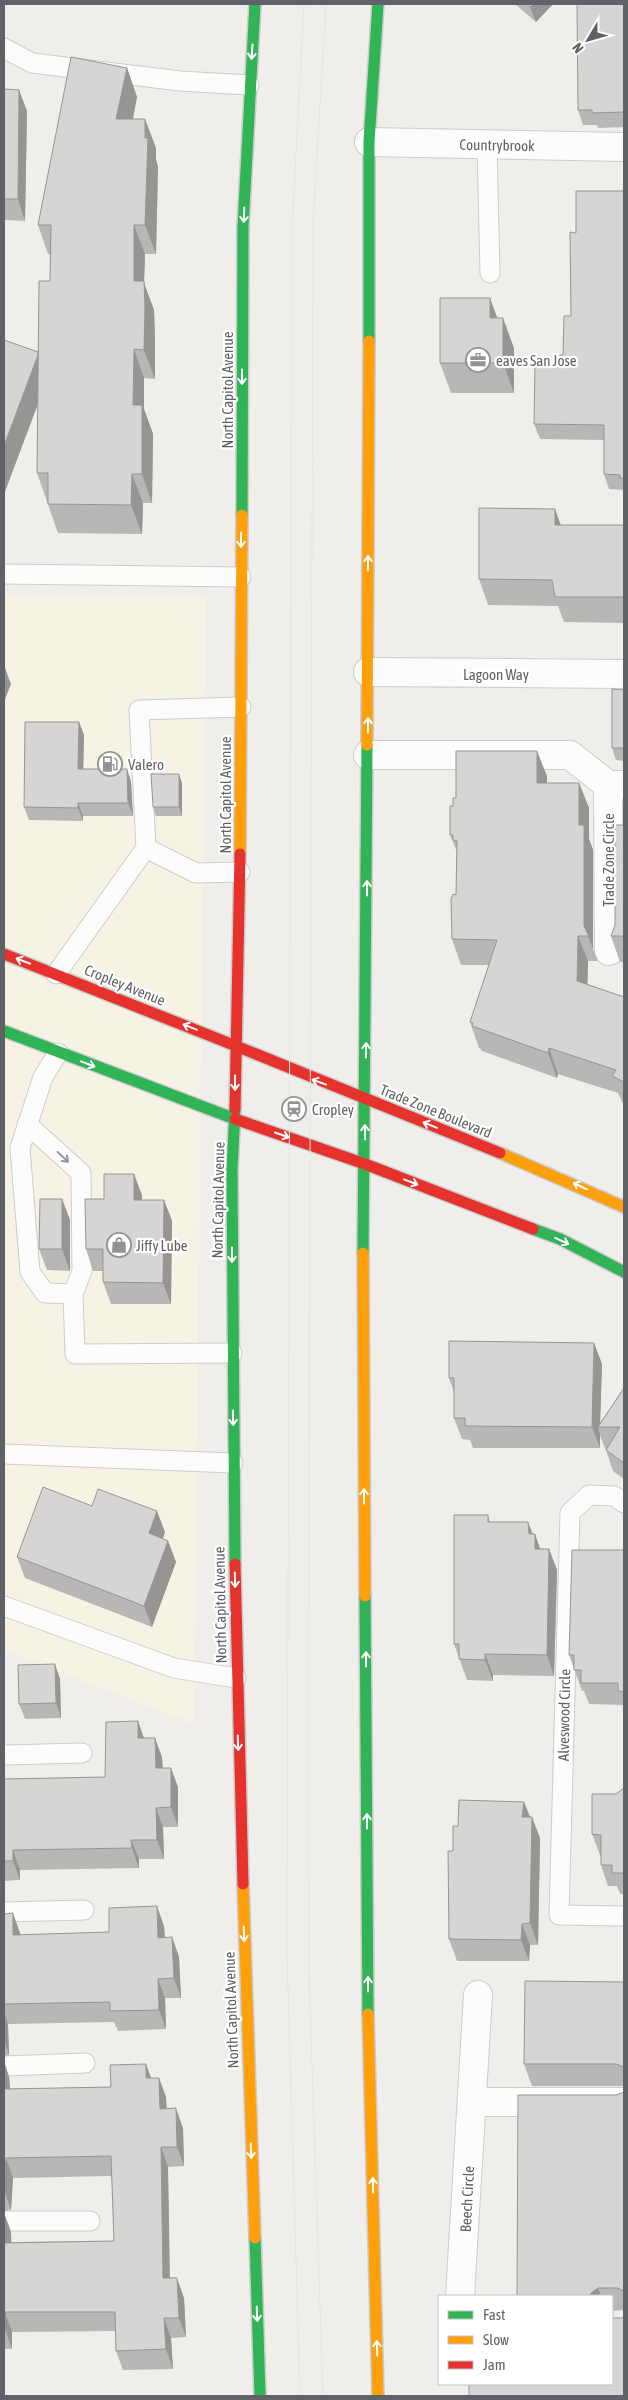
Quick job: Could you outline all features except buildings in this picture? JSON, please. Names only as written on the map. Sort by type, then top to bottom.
[{"type":"main road","name":"North Capitol Avenue","points":[[255,4],[249,85],[243,227],[240,872],[235,1119],[232,1170],[232,1353],[236,1678],[260,2396]]},
{"type":"main road","points":[[378,4],[369,142],[368,755],[363,1254],[368,2032],[378,2396]]},
{"type":"main road","name":"Cropley Avenue","points":[[4,954],[236,1046]]},
{"type":"main road","points":[[4,1031],[235,1119],[365,1164],[560,1239],[624,1272]]},
{"type":"main road","name":"Trade Zone Boulevard","points":[[236,1046],[311,1079],[571,1181],[624,1207]]},
{"type":"street","name":"Countrybrook","points":[[369,142],[624,147]]},
{"type":"street","name":"Lagoon Way","points":[[368,672],[624,674]]},
{"type":"street","points":[[368,755],[570,756],[616,785]]},
{"type":"street","name":"Trade Zone Circle","points":[[609,951],[616,785]]},
{"type":"street","name":"Beech Circle","points":[[460,2295],[478,1995]]},
{"type":"street","points":[[472,2102],[624,2102]]},
{"type":"lane","points":[[4,48],[32,62],[180,81],[249,85]]},
{"type":"lane","points":[[487,145],[490,273]]},
{"type":"lane","points":[[4,574],[241,577]]},
{"type":"lane","points":[[56,974],[146,848],[139,710],[241,707]]},
{"type":"lane","points":[[146,848],[196,873],[240,872]]},
{"type":"lane","points":[[58,1053],[44,1077],[20,1148],[30,1272],[45,1293],[73,1294]]},
{"type":"lane","points":[[27,1124],[80,1173],[82,1271],[73,1294],[75,1354],[232,1353]]},
{"type":"lane","points":[[4,1454],[234,1463]]},
{"type":"lane","name":"Alveswood Circle","points":[[624,1503],[614,1496],[589,1495],[570,1513],[559,1915],[624,1916]]},
{"type":"lane","points":[[4,1606],[174,1668],[236,1678]]},
{"type":"lane","points":[[4,1755],[82,1753]]},
{"type":"lane","points":[[4,1912],[84,1910]]},
{"type":"lane","points":[[4,2066],[86,2064]]},
{"type":"lane","points":[[4,2221],[90,2221]]},
{"type":"shaded area","points":[[4,596],[206,596],[194,1724],[4,1651]]},
{"type":"tram line","points":[[300,2396],[287,1954],[292,228],[304,4]]},
{"type":"tram line","points":[[323,2396],[309,1974],[308,1790],[313,223],[326,4]]},
{"type":"traffic: fast","points":[[242,515],[243,227],[255,4]]},
{"type":"traffic: fast","points":[[369,341],[369,142],[378,4]]},
{"type":"traffic: fast","points":[[363,1253],[367,745]]},
{"type":"traffic: fast","points":[[4,1031],[235,1119]]},
{"type":"traffic: fast","points":[[235,1109],[232,1170],[235,1564]]},
{"type":"traffic: fast","points":[[533,1229],[560,1239],[624,1272]]},
{"type":"traffic: fast","points":[[365,1596],[368,2014]]},
{"type":"traffic: fast","points":[[255,2238],[260,2396]]},
{"type":"traffic: slow","points":[[367,745],[369,341]]},
{"type":"traffic: slow","points":[[240,854],[242,515]]},
{"type":"traffic: slow","points":[[500,1153],[624,1207]]},
{"type":"traffic: slow","points":[[363,1253],[365,1596]]},
{"type":"traffic: slow","points":[[243,1884],[255,2238]]},
{"type":"traffic: slow","points":[[368,2014],[378,2396]]},
{"type":"traffic: jam","points":[[235,1109],[240,854]]},
{"type":"traffic: jam","points":[[4,954],[236,1046]]},
{"type":"traffic: jam","points":[[236,1046],[500,1153]]},
{"type":"traffic: jam","points":[[235,1119],[365,1164],[533,1229]]},
{"type":"traffic: jam","points":[[235,1564],[243,1884]]},
{"type":"place","name":"eaves San Jose","points":[[478,360]]},
{"type":"place","name":"Valero","points":[[110,764]]},
{"type":"place","name":"Cropley","points":[[294,1109]]},
{"type":"place","name":"Jiffy Lube","points":[[119,1245]]}]
